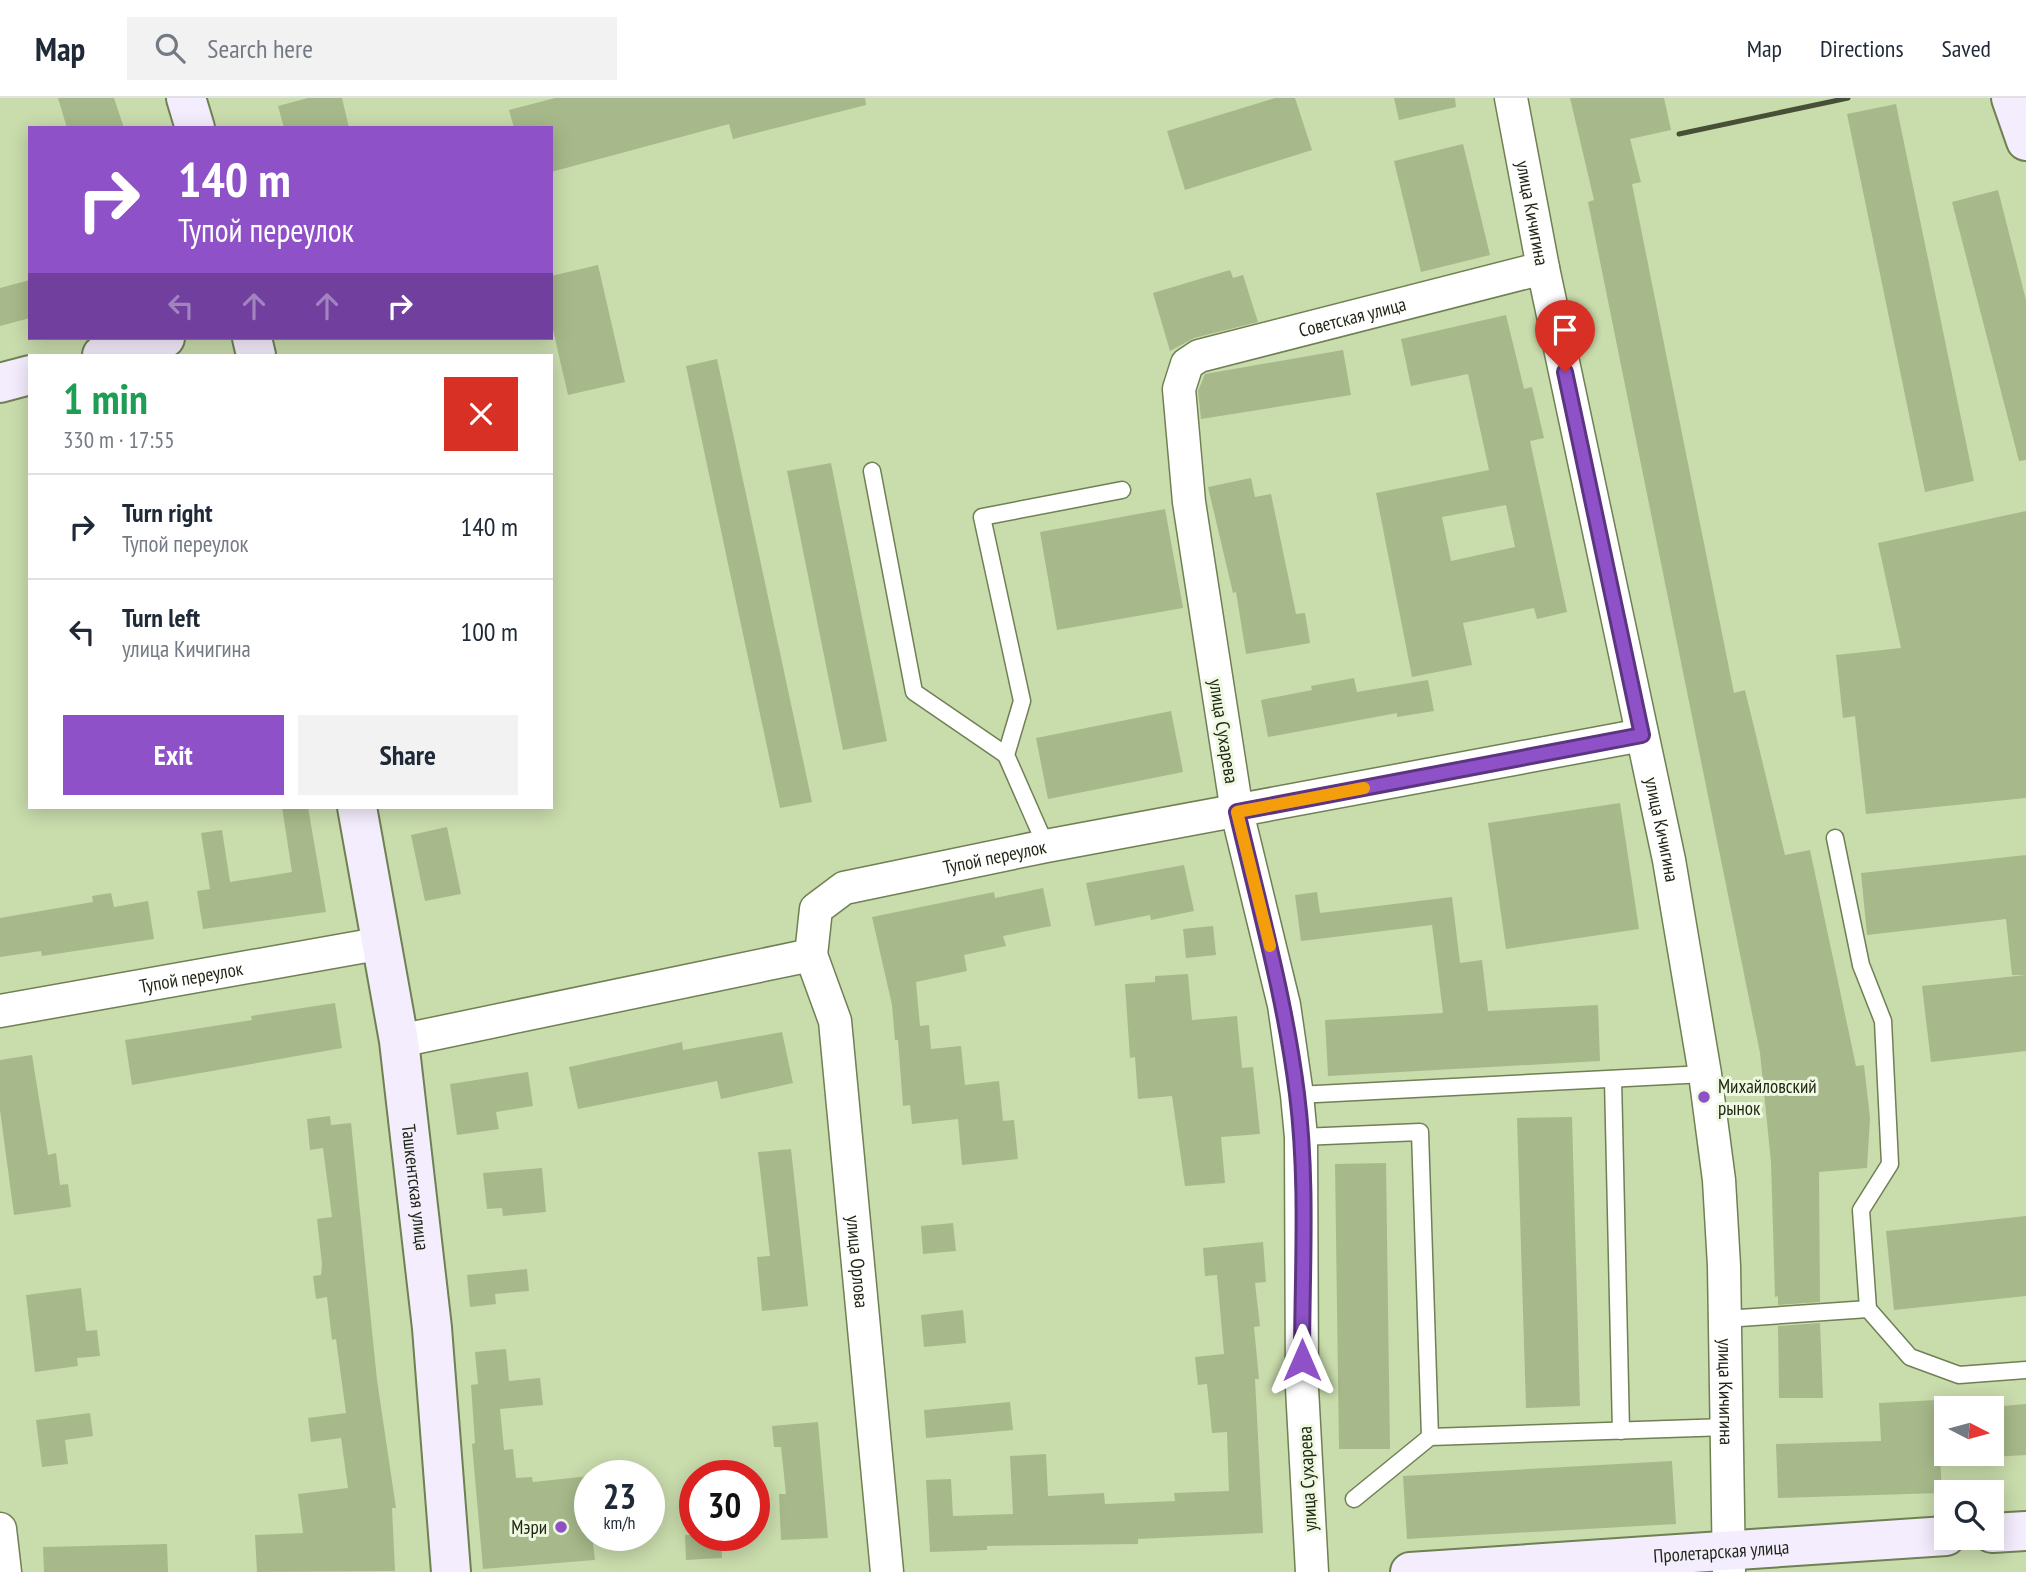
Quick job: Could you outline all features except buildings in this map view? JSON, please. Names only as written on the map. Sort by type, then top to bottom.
[{"type":"street","points":[[186,98],[194,126]]},
{"type":"street","name":"улица Кичигина","points":[[1511,98],[1543,268],[1679,915],[1705,1073],[1719,1180],[1730,1560]]},
{"type":"street","points":[[2011,98],[2026,141]]},
{"type":"street","name":"Советская улица","points":[[1179,388],[1187,364],[1199,356],[1543,268]]},
{"type":"street","points":[[106,354],[158,340]]},
{"type":"street","points":[[0,383],[28,376]]},
{"type":"street","name":"улица Сухарева","points":[[1179,388],[1189,502],[1237,812],[1284,1005],[1297,1095],[1301,1137],[1302,1388],[1312,1572]]},
{"type":"street","name":"Тупой переулок","points":[[811,955],[816,909],[844,888],[1046,846],[1642,735]]},
{"type":"street","name":"Ташкентская улица","points":[[357,809],[399,1041],[432,1328],[451,1572]]},
{"type":"street","name":"Тупой переулок","points":[[0,1011],[383,943]]},
{"type":"street","points":[[399,1041],[811,955]]},
{"type":"street","name":"улица Орлова","points":[[811,955],[835,1021],[887,1572]]},
{"type":"street","points":[[0,1529],[5,1572]]},
{"type":"street","points":[[2004,1532],[2026,1531]]},
{"type":"street","name":"Пролетарская улица","points":[[1410,1572],[1730,1560],[1934,1537]]},
{"type":"lane","points":[[872,471],[914,692],[1006,755],[1046,846]]},
{"type":"lane","points":[[1006,755],[1022,701],[982,517],[1122,490]]},
{"type":"lane","points":[[1835,838],[1861,965],[1883,1021],[1890,1164],[1861,1210],[1868,1309],[1910,1357],[1958,1375],[2026,1370]]},
{"type":"lane","points":[[1297,1095],[1705,1073]]},
{"type":"lane","points":[[1613,1079],[1621,1431]]},
{"type":"lane","points":[[1301,1137],[1420,1132],[1430,1437]]},
{"type":"lane","points":[[1725,1319],[1868,1309]]},
{"type":"lane","points":[[1354,1499],[1430,1437],[1727,1427]]},
{"type":"railway","points":[[1679,134],[1848,98]]},
{"type":"slow traffic","points":[[1270,946],[1237,812],[1364,788]]},
{"type":"place","name":"Михайловский рынок","points":[[1704,1097]]},
{"type":"place","name":"Мэри","points":[[561,1527]]},
{"type":"route","points":[[1302,1360],[1301,1137],[1297,1095],[1284,1005],[1237,812],[1642,735],[1565,372]]}]
